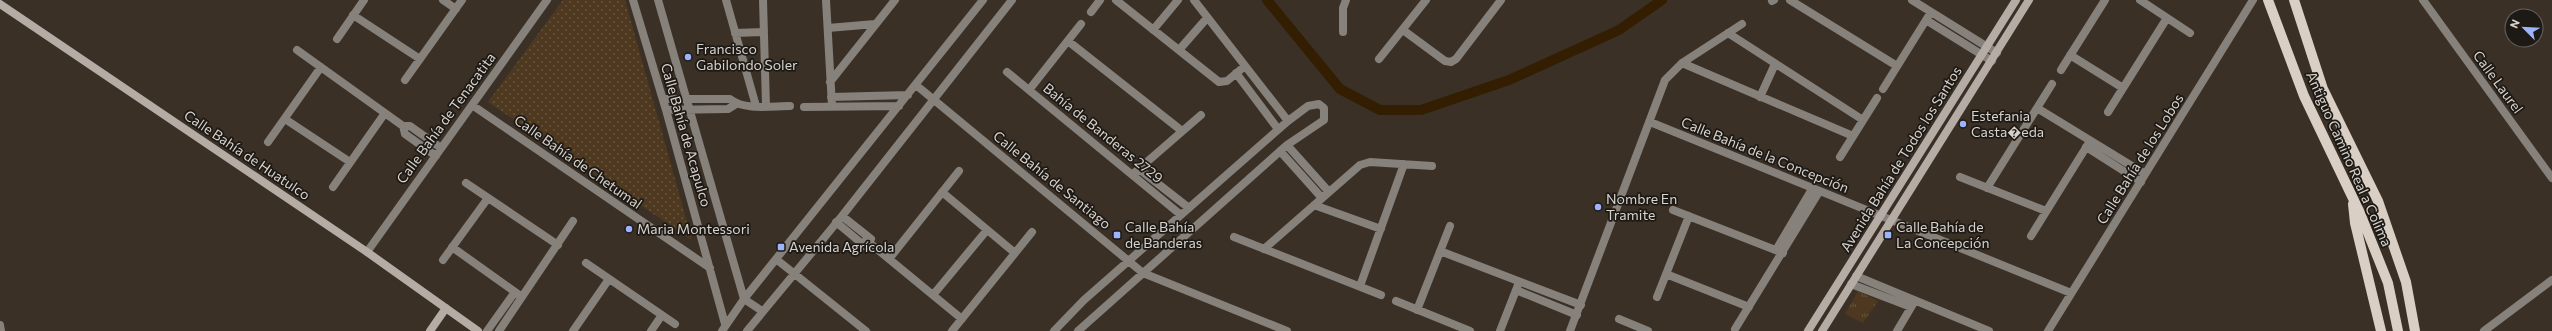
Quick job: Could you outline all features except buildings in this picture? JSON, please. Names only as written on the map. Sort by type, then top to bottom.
[{"type":"main road","name":"Antiguo Camino Real a Colima","points":[[2268,0],[2304,96],[2352,196],[2388,283],[2398,331]]},
{"type":"main road","name":"Antiguo Camino Real a Colima","points":[[2294,0],[2323,90],[2378,201],[2406,282],[2415,331]]},
{"type":"main road","points":[[2352,196],[2355,222],[2381,331]]},
{"type":"street","points":[[337,38],[364,0]]},
{"type":"street","points":[[443,0],[456,9]]},
{"type":"street","points":[[405,80],[462,0]]},
{"type":"street","name":"Calle Bahía de Tenacatita","points":[[367,252],[547,0]]},
{"type":"street","name":"Calle Bahía de Acapulco","points":[[633,0],[666,110],[710,268],[723,327]]},
{"type":"street","name":"Calle Bahía de Acapulco","points":[[658,0],[744,299]]},
{"type":"street","points":[[726,0],[756,106]]},
{"type":"street","points":[[763,0],[766,106]]},
{"type":"street","points":[[826,0],[832,106]]},
{"type":"street","points":[[830,82],[874,24],[895,0]]},
{"type":"street","points":[[723,327],[983,0]]},
{"type":"street","points":[[747,331],[839,219],[1012,0]]},
{"type":"street","points":[[1091,12],[1100,0]]},
{"type":"street","points":[[1116,0],[1219,82],[1227,81],[1245,66]]},
{"type":"street","points":[[1153,30],[1178,0]]},
{"type":"street","points":[[1194,0],[1288,121]]},
{"type":"street","points":[[1343,32],[1343,8],[1346,0]]},
{"type":"street","points":[[1379,59],[1426,0]]},
{"type":"street","points":[[1403,30],[1445,61],[1451,62],[1456,59],[1501,0]]},
{"type":"street","points":[[1790,0],[1897,66]]},
{"type":"street","points":[[1912,0],[1997,53]]},
{"type":"street","name":"Avenida Bahía de Todos los Santos","points":[[1808,331],[2016,0]]},
{"type":"street","name":"Avenida Bahía de Todos los Santos","points":[[1822,331],[2029,0]]},
{"type":"street","points":[[2061,70],[2105,0]]},
{"type":"street","points":[[2140,0],[2190,33]]},
{"type":"street","name":"Calle Bahía de los Lobos","points":[[2048,331],[2253,0]]},
{"type":"street","name":"Calle Laurel","points":[[2422,0],[2552,178]]},
{"type":"street","name":"Calle Bahía de Huatulco","points":[[0,4],[367,252],[478,331]]},
{"type":"street","points":[[1883,89],[1931,12]]},
{"type":"street","points":[[353,15],[420,59]]},
{"type":"street","points":[[1179,50],[1207,18]]},
{"type":"street","points":[[2108,112],[2167,18]]},
{"type":"street","points":[[1926,20],[1992,61]]},
{"type":"street","points":[[828,28],[874,24]]},
{"type":"street","points":[[1029,90],[1081,24]]},
{"type":"street","points":[[1570,331],[1665,80],[1682,63],[1742,24]]},
{"type":"street","points":[[735,33],[764,32]]},
{"type":"street","points":[[1728,33],[1863,120]]},
{"type":"street","points":[[1068,41],[1182,132]]},
{"type":"street","points":[[297,50],[403,126],[410,126],[441,148]]},
{"type":"street","points":[[2070,55],[2123,88]]},
{"type":"street","points":[[1682,63],[1853,136]]},
{"type":"street","points":[[1760,97],[1775,64]]},
{"type":"street","points":[[268,142],[321,67]]},
{"type":"street","name":"Bahía de Banderas 2729","points":[[1007,72],[1136,172],[1181,215]]},
{"type":"street","points":[[1236,73],[1278,129]]},
{"type":"street","points":[[1987,188],[2052,84]]},
{"type":"street","name":"Calle Bahía de Santiago","points":[[916,85],[1143,273],[1286,331]]},
{"type":"street","points":[[831,96],[908,95]]},
{"type":"street","points":[[1840,157],[1877,98]]},
{"type":"street","points":[[662,99],[730,99],[736,104],[756,106],[790,106]]},
{"type":"street","points":[[666,110],[728,109],[736,104]]},
{"type":"street","points":[[1054,331],[1084,300],[1278,129],[1308,106],[1319,104],[1325,114],[1324,120],[1280,151],[1078,331]]},
{"type":"street","name":"Calle Bahía de Chetumal","points":[[472,105],[710,268]]},
{"type":"street","points":[[804,107],[899,106]]},
{"type":"street","points":[[2037,108],[2088,144],[2143,178]]},
{"type":"street","points":[[333,187],[385,113]]},
{"type":"street","points":[[1189,208],[1136,172],[1201,115]]},
{"type":"street","points":[[284,119],[350,162]]},
{"type":"street","name":"Calle Bahía de la Concepción","points":[[1650,122],[1816,191],[2071,293]]},
{"type":"street","points":[[403,126],[405,134],[436,156]]},
{"type":"street","points":[[2031,236],[2088,144]]},
{"type":"street","points":[[1287,145],[1329,192]]},
{"type":"street","points":[[1280,151],[1322,198]]},
{"type":"street","points":[[1264,249],[1364,163],[1432,166]]},
{"type":"street","points":[[1360,286],[1404,164]]},
{"type":"street","points":[[889,258],[959,171]]},
{"type":"street","points":[[1960,177],[2046,211]]},
{"type":"street","points":[[466,183],[558,244]]},
{"type":"street","points":[[1735,329],[1816,191]]},
{"type":"street","points":[[942,192],[1015,253]]},
{"type":"street","points":[[443,260],[488,198]]},
{"type":"street","points":[[1314,205],[1381,229]]},
{"type":"street","points":[[1673,210],[1779,252]]},
{"type":"street","points":[[1656,297],[1689,216]]},
{"type":"street","points":[[839,219],[866,247],[866,240],[962,319]]},
{"type":"street","points":[[499,331],[573,221]]},
{"type":"street","points":[[1417,310],[1450,226]]},
{"type":"street","points":[[933,295],[987,230]]},
{"type":"street","points":[[952,331],[1032,232]]},
{"type":"street","points":[[1234,237],[1381,295]]},
{"type":"street","points":[[452,247],[522,297]]},
{"type":"street","points":[[1440,251],[1581,305]]},
{"type":"street","points":[[776,259],[866,331]]},
{"type":"street","points":[[586,263],[675,324]]},
{"type":"street","points":[[1666,274],[1749,306]]},
{"type":"street","points":[[1856,276],[1913,304]]},
{"type":"street","points":[[577,329],[609,279]]},
{"type":"street","points":[[2484,331],[2552,280]]},
{"type":"street","points":[[1500,331],[1520,281]]},
{"type":"street","points":[[1851,284],[1913,304],[1973,328],[1990,331]]},
{"type":"street","points":[[1516,290],[1577,315]]},
{"type":"street","points":[[487,331],[515,292]]},
{"type":"street","points":[[744,299],[762,311]]},
{"type":"street","points":[[1396,301],[1470,331]]},
{"type":"street","points":[[1897,331],[1913,304]]},
{"type":"street","points":[[430,331],[446,308]]},
{"type":"street","points":[[651,331],[662,315]]},
{"type":"street","points":[[1619,319],[1644,330]]},
{"type":"street","points":[[0,325],[1,331]]},
{"type":"green space","points":[[563,0],[625,0],[692,240],[488,102]]},
{"type":"green space","points":[[1858,291],[1878,301],[1863,323],[1845,314]]},
{"type":"waterway","points":[[1267,0],[1340,89],[1380,110],[1421,110],[1509,80],[1619,30],[1662,0]]},
{"type":"place","name":"Francisco Gabilondo Soler","points":[[688,57]]},
{"type":"place","name":"Estefania Casta�eda","points":[[1963,124]]},
{"type":"place","name":"Nombre En Tramite","points":[[1598,207]]},
{"type":"place","name":"Maria Montessori","points":[[629,229]]},
{"type":"place","name":"Calle Bahía de Banderas","points":[[1117,235]]},
{"type":"place","name":"Calle Bahía de La Concepción","points":[[1888,235]]},
{"type":"place","name":"Avenida Agrícola","points":[[781,247]]}]
